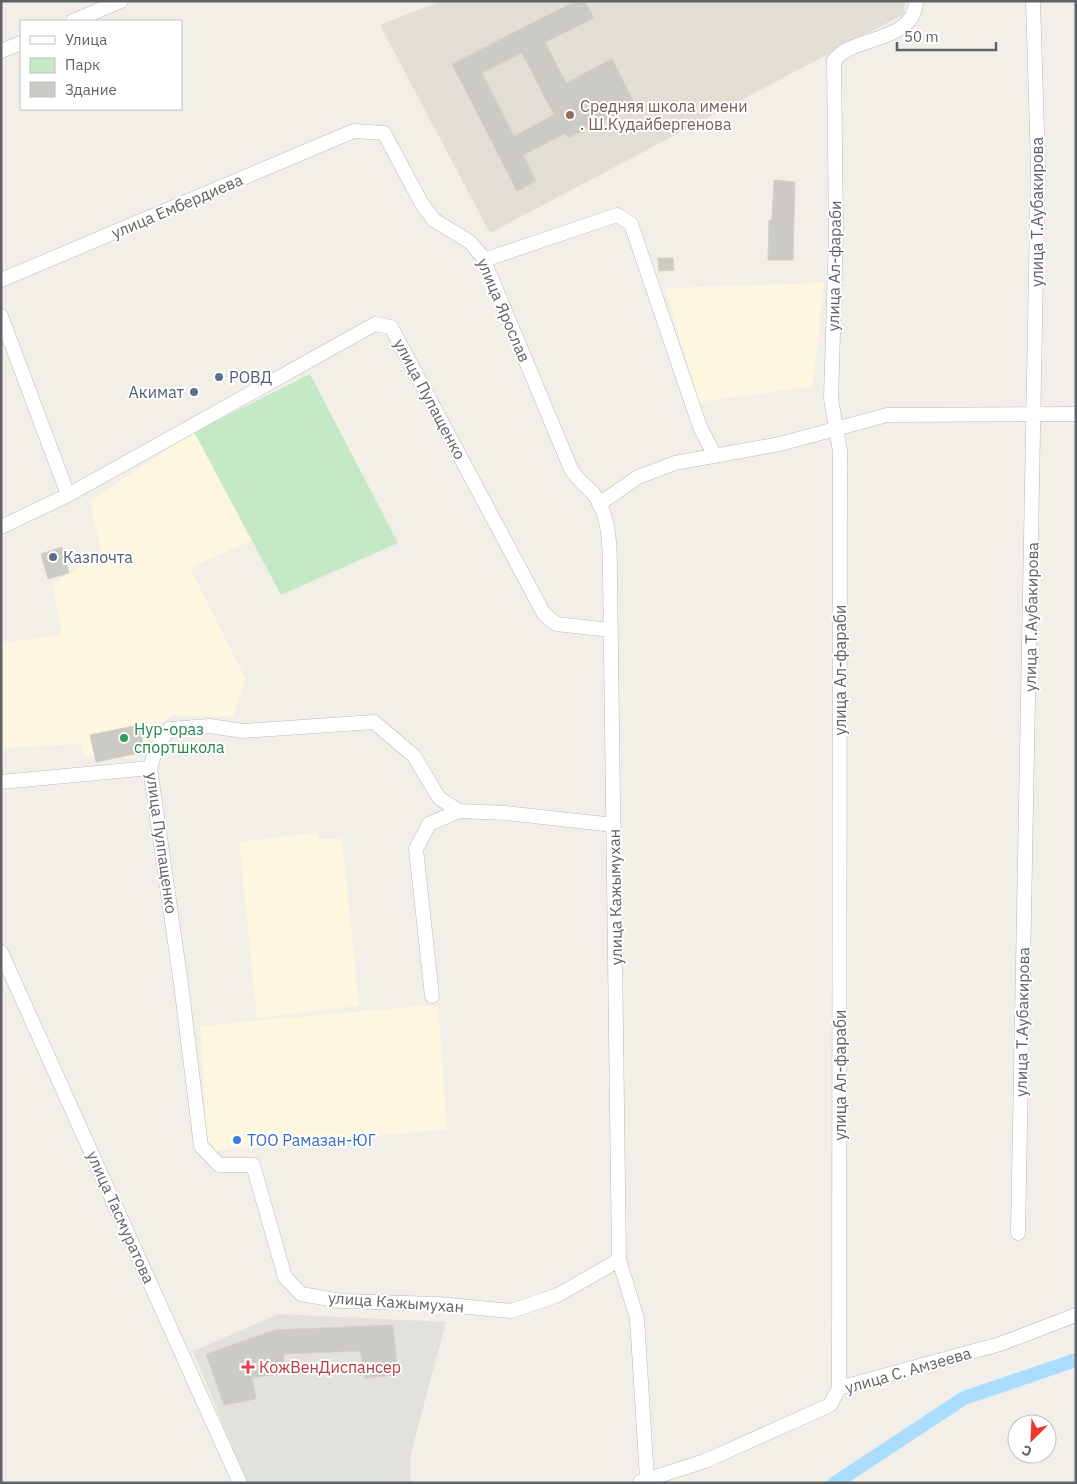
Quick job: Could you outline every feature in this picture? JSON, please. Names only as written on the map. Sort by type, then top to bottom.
[{"type":"street","points":[[75,20],[121,1]]},
{"type":"street","name":"улица Ал-фараби","points":[[840,1388],[840,451],[831,399],[836,234],[834,60],[846,50],[901,30],[916,10],[916,1]]},
{"type":"street","name":"улица Т.Аубакирова","points":[[1018,1233],[1035,414],[1038,166],[1033,1]]},
{"type":"street","points":[[1,51],[20,43]]},
{"type":"street","name":"улица Ярослав","points":[[354,131],[384,133],[422,204],[434,220],[470,242],[484,260],[571,469],[579,482],[592,492],[599,504],[605,516],[607,534]]},
{"type":"street","name":"улица Ембердиева","points":[[1,280],[354,131]]},
{"type":"street","points":[[484,260],[617,215],[631,224],[700,427],[715,456]]},
{"type":"street","points":[[1,316],[68,496]]},
{"type":"street","name":"улица Пупащенко","points":[[1,527],[68,496],[375,324],[391,327],[544,614],[556,624],[611,630]]},
{"type":"street","points":[[599,504],[638,477],[675,462],[715,456],[836,430],[887,415],[1076,414]]},
{"type":"street","name":"улица Кажымухан","points":[[607,534],[610,555],[619,1260],[637,1318],[643,1481]]},
{"type":"street","name":"улица Пулпащенко","points":[[253,1165],[219,1165],[200,1146],[181,984],[150,768],[156,748],[169,729],[210,726],[243,731],[374,722],[414,756],[438,798],[459,811]]},
{"type":"street","points":[[1,782],[150,768]]},
{"type":"street","points":[[432,996],[416,849],[429,824],[459,811],[506,812],[614,825]]},
{"type":"street","name":"улица Тасмуратова","points":[[1,952],[240,1483]]},
{"type":"street","name":"улица Кажымухан","points":[[253,1165],[284,1277],[301,1294],[341,1301],[437,1304],[511,1311],[558,1295],[619,1260]]},
{"type":"street","name":"улица С. Амзеева","points":[[643,1481],[705,1462],[830,1406],[840,1388],[1000,1344],[1076,1315]]},
{"type":"shaded area","name":"Средняя школа имени . Ш.Кудайбергенова","points":[[441,1],[905,1],[904,14],[490,233],[380,25]]},
{"type":"shaded area","points":[[824,283],[813,386],[699,402],[665,288]]},
{"type":"shaded area","points":[[194,432],[252,540],[190,568],[246,679],[233,717],[174,715],[158,724],[135,758],[84,757],[80,744],[1,748],[1,643],[62,635],[53,584],[101,552],[90,501]]},
{"type":"shaded area","points":[[317,833],[318,839],[342,839],[359,1006],[257,1018],[239,842]]},
{"type":"shaded area","points":[[420,1006],[438,1006],[447,1129],[208,1151],[200,1026]]},
{"type":"shaded area","name":"КожВенДиспансер","points":[[279,1314],[446,1322],[411,1453],[410,1483],[247,1483],[193,1351]]},
{"type":"green space","points":[[310,374],[398,543],[281,595],[194,432]]},
{"type":"building","points":[[576,1],[585,1],[594,18],[545,42],[566,83],[612,59],[635,105],[568,138],[566,133],[523,155],[536,181],[517,191],[452,64]],"holes":[[[522,53],[554,115],[514,136],[482,73]]]},
{"type":"building","points":[[774,180],[795,182],[793,260],[768,260],[769,220],[772,220]]},
{"type":"building","points":[[658,258],[673,258],[674,270],[659,271]]},
{"type":"building","points":[[62,547],[69,573],[48,579],[41,554]]},
{"type":"building","points":[[139,725],[145,752],[96,762],[90,735]]},
{"type":"building","name":"КожВенДиспансер","points":[[393,1325],[398,1375],[365,1378],[360,1351],[283,1354],[286,1373],[252,1378],[256,1399],[224,1405],[206,1354],[275,1330]]},
{"type":"waterway","points":[[835,1483],[964,1398],[1076,1360]]},
{"type":"place","name":"Средняя школа имени . Ш.Кудайбергенова","points":[[570,115]]},
{"type":"place","name":"РОВД","points":[[219,377]]},
{"type":"place","name":"Акимат","points":[[194,392]]},
{"type":"place","name":"Казпочта","points":[[53,557]]},
{"type":"place","name":"Нур-ораз спортшкола","points":[[124,738]]},
{"type":"place","name":"ТОО Рамазан-ЮГ","points":[[237,1140]]},
{"type":"place","name":"КожВенДиспансер","points":[[248,1367]]}]
